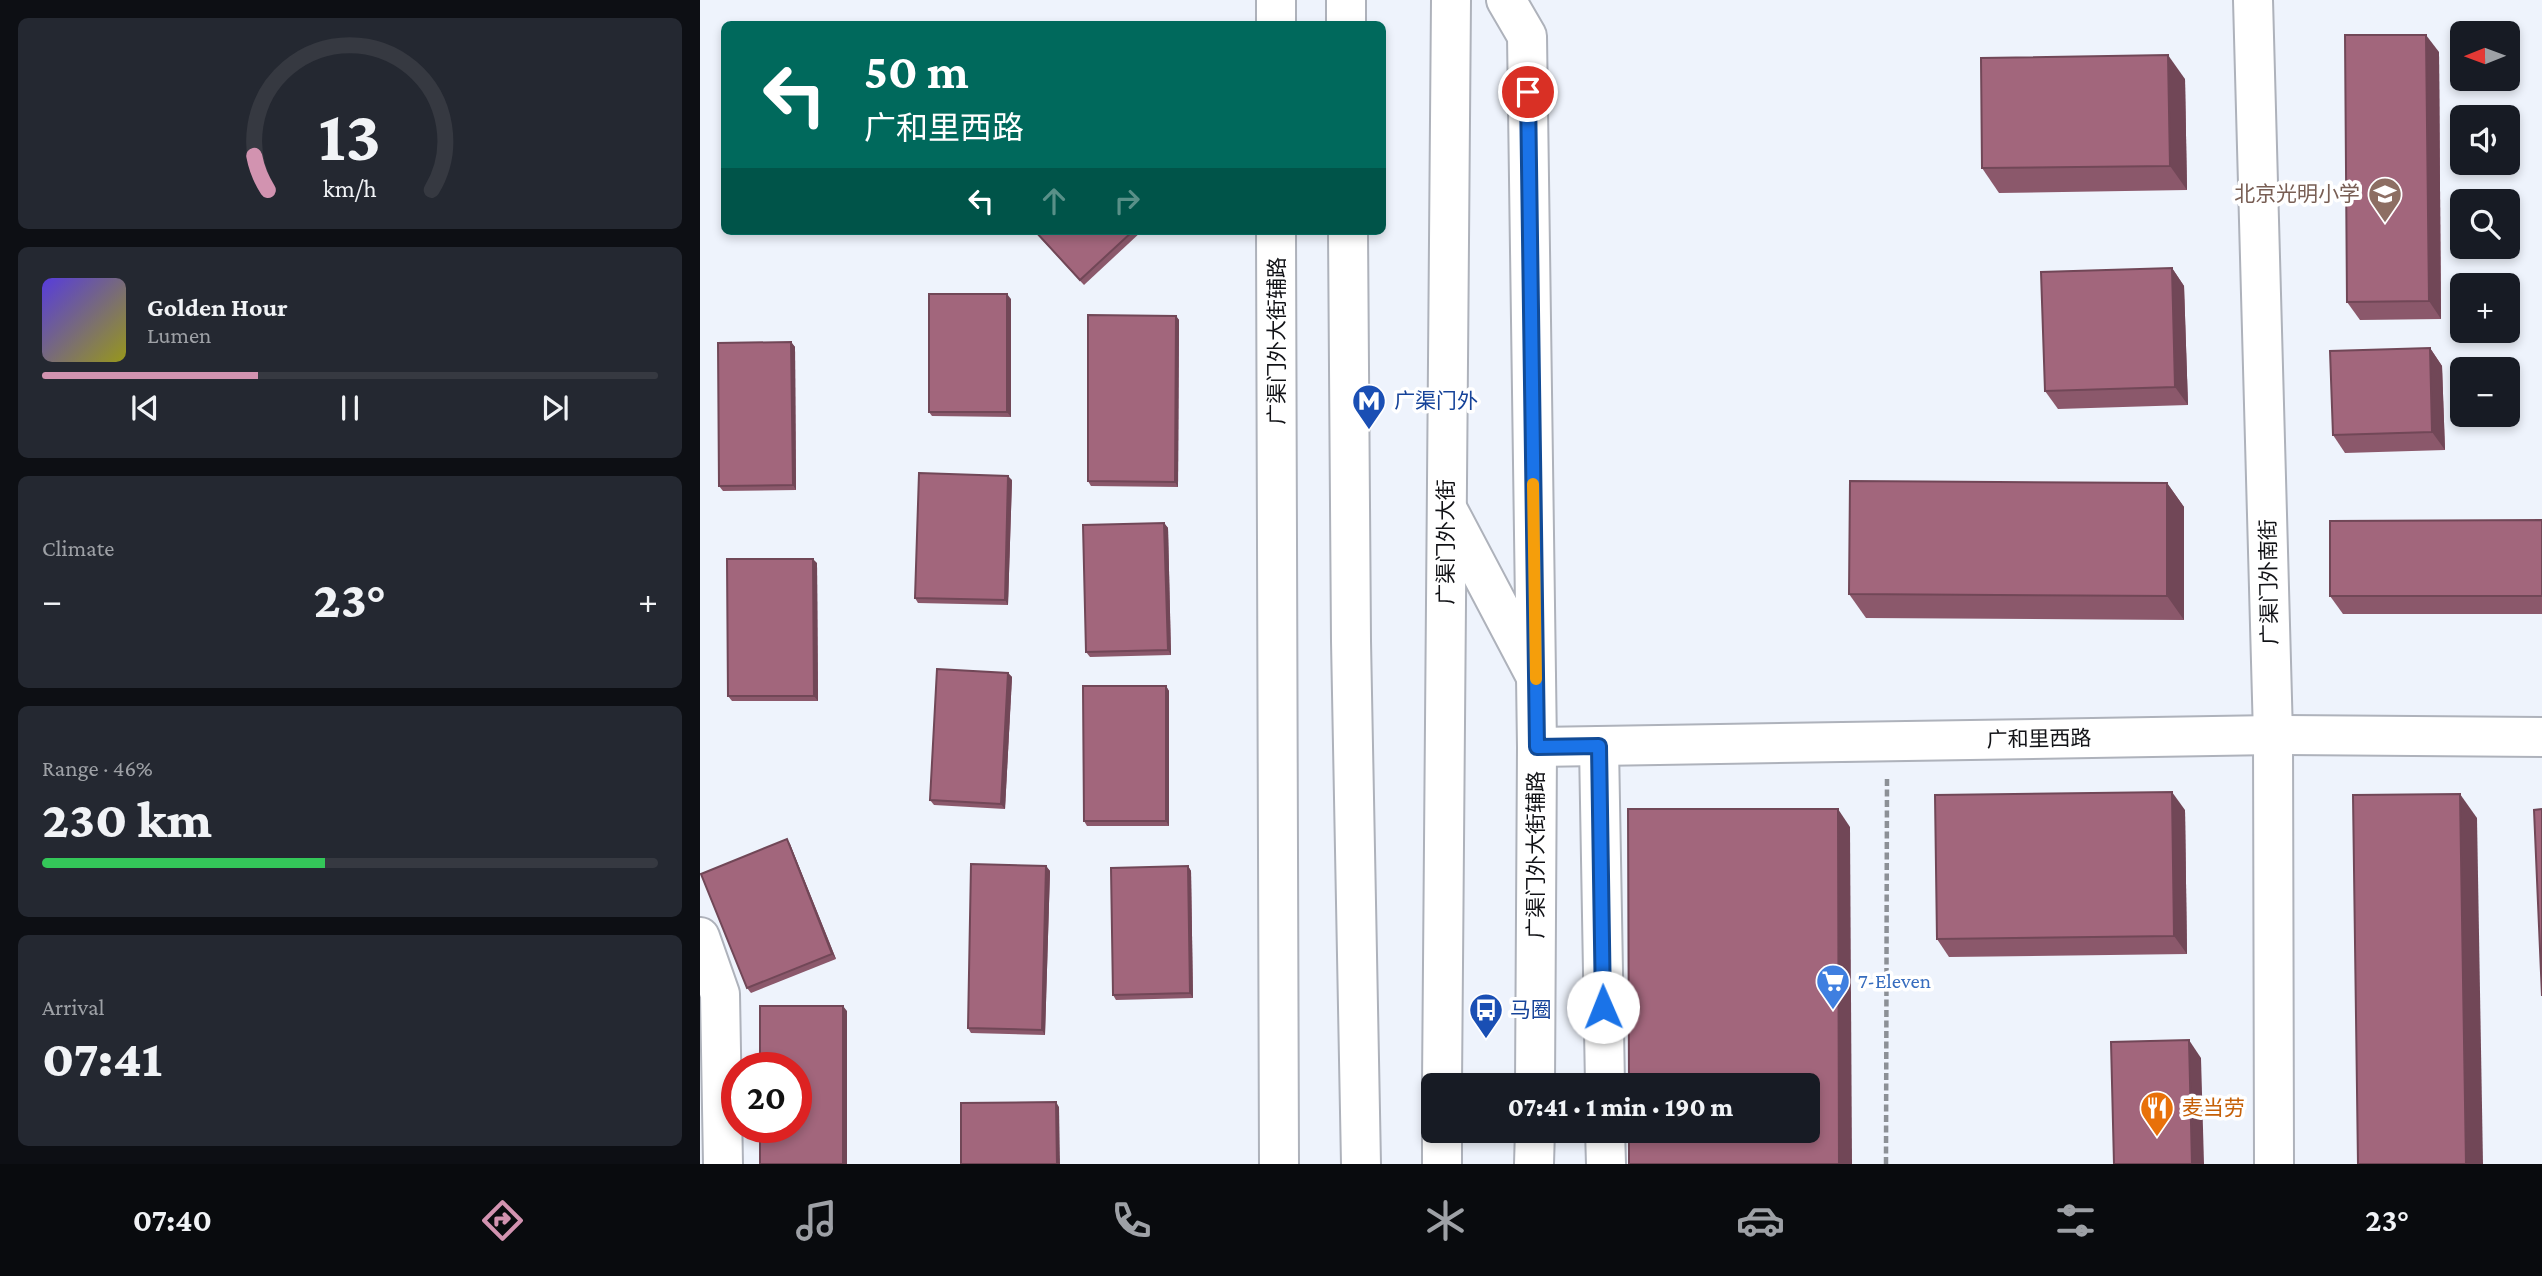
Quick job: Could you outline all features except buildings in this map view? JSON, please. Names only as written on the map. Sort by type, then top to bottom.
[{"type":"street","points":[[1276,0],[1276,21]]},
{"type":"street","points":[[1346,0],[1346,21]]},
{"type":"street","name":"广渠门外大街","points":[[1442,1073],[1451,0]]},
{"type":"street","name":"广渠门外大街辅路","points":[[1506,0],[1527,36],[1537,747],[1535,1073]]},
{"type":"street","name":"广渠门外南街","points":[[2253,0],[2273,735],[2274,1164]]},
{"type":"street","name":"广渠门外大街辅路","points":[[1276,235],[1279,1164]]},
{"type":"street","points":[[1348,235],[1351,641],[1361,1164]]},
{"type":"street","points":[[1447,508],[1536,677]]},
{"type":"street","name":"广和里西路","points":[[1537,747],[2273,735],[2542,737]]},
{"type":"street","points":[[1599,746],[1605,1073]]},
{"type":"street","points":[[700,937],[720,994],[723,1164]]},
{"type":"street","points":[[1442,1143],[1442,1164]]},
{"type":"street","points":[[1534,1164],[1535,1143]]},
{"type":"street","points":[[1605,1143],[1606,1164]]},
{"type":"path","points":[[1886,1164],[1887,741]]},
{"type":"slow traffic","points":[[1533,484],[1536,679]]},
{"type":"place","name":"北京光明小学","points":[[2385,224]]},
{"type":"place","name":"广渠门外","points":[[1369,431]]},
{"type":"place","name":"7-Eleven","points":[[1833,1011]]},
{"type":"place","name":"马圈","points":[[1486,1040]]},
{"type":"place","name":"麦当劳","points":[[2157,1138]]},
{"type":"route","points":[[1528,92],[1537,747],[1599,746],[1603,1007]]}]
